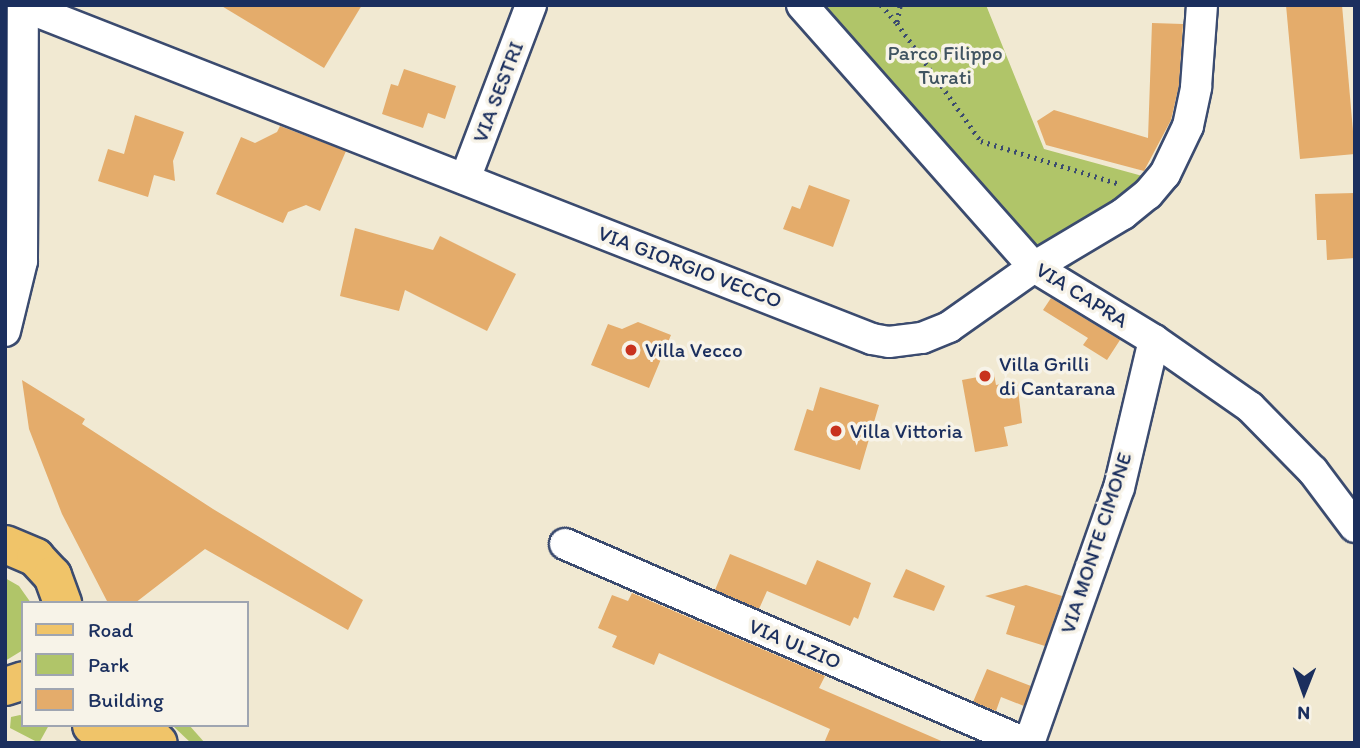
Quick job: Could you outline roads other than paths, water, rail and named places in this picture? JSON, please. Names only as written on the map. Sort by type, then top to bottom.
[{"type":"main road","points":[[8,537],[35,557],[52,575],[61,601]]},
{"type":"main road","points":[[94,727],[115,743]]},
{"type":"main road","points":[[142,727],[158,743]]},
{"type":"street","name":"VIA SESTRI","points":[[465,179],[531,5]]},
{"type":"street","name":"VIA CAPRA","points":[[802,5],[1034,267],[1154,340],[1251,407],[1313,471],[1355,527]]},
{"type":"street","name":"VIA GIORGIO VECCO","points":[[23,6],[859,334],[890,342],[922,338],[948,327],[1034,267],[1123,215],[1148,194],[1165,174],[1188,126],[1196,87],[1202,5]]},
{"type":"street","points":[[5,331],[22,261],[23,6]]},
{"type":"street","name":"VIA MONTE CIMONE","points":[[1027,743],[1119,488],[1154,340]]},
{"type":"street","name":"VIA ULZIO","points":[[565,544],[1027,743]]},
{"type":"place","name":"Villa Vecco","points":[[631,350]]},
{"type":"place","name":"Villa Grilli di Cantarana","points":[[985,376]]},
{"type":"place","name":"Villa Vittoria","points":[[836,431]]},
{"type":"park label","name":"Parco Filippo Turati","points":[[945,65]]}]
